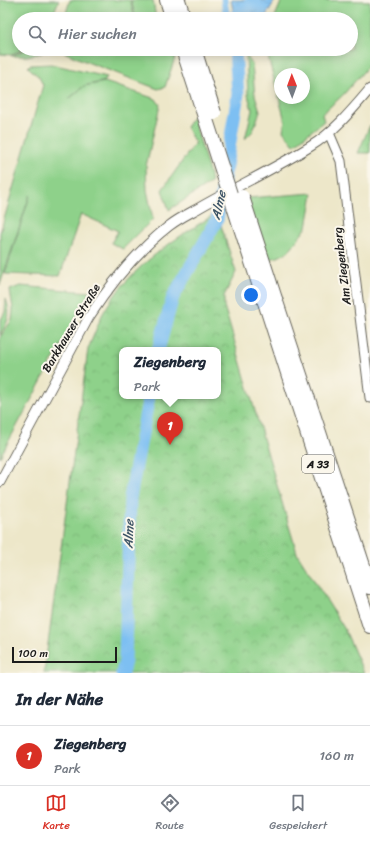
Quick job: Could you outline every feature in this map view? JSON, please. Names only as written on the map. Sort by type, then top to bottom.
[{"type":"highway","points":[[173,2],[179,12]]},
{"type":"highway","name":"A 33","points":[[185,56],[370,587]]},
{"type":"highway","name":"A 33","points":[[196,56],[370,626]]},
{"type":"street","name":"Barkhauser Straße","points":[[0,482],[64,361],[105,291],[130,262],[169,226],[214,198],[267,171],[312,145],[329,133],[370,89]]},
{"type":"street","name":"Am Ziegenberg","points":[[329,133],[341,161],[370,398]]},
{"type":"street","points":[[360,323],[370,324]]},
{"type":"green space","points":[[0,0],[59,0],[54,12],[12,12],[12,54],[0,54]]},
{"type":"green space","points":[[70,0],[130,0],[133,12],[66,12]]},
{"type":"green space","points":[[131,0],[153,0],[155,12],[134,12]]},
{"type":"green space","points":[[282,0],[370,1],[370,64],[343,95],[322,114],[324,121],[294,145],[283,131],[285,121],[281,104],[310,104],[310,68],[274,68],[274,79],[268,56],[358,56],[358,12],[277,12]]},
{"type":"green space","points":[[73,56],[174,56],[175,58],[165,87],[158,89]]},
{"type":"green space","points":[[246,56],[252,64],[255,95],[260,111],[253,131],[245,139],[252,110],[248,95]]},
{"type":"green space","points":[[51,64],[107,77],[105,81],[84,86],[105,82],[156,99],[160,105],[146,166],[147,190],[153,219],[123,249],[111,243],[118,231],[81,214],[60,276],[5,274],[30,195],[0,285],[0,233],[43,85],[39,77],[28,67],[30,65]]},
{"type":"green space","points":[[193,117],[212,182],[169,210],[162,190],[195,143],[186,127]]},
{"type":"green space","points":[[370,125],[370,153],[358,153]]},
{"type":"green space","points":[[313,193],[307,227],[288,252],[278,257],[249,264],[247,198]]},
{"type":"green space","points":[[217,213],[236,272],[224,296],[224,306],[297,553],[344,628],[364,673],[44,673],[88,349],[102,315],[112,298],[124,283],[153,256],[184,233]]},
{"type":"green space","points":[[20,286],[90,292],[0,457],[0,337],[12,320],[13,309],[10,290]]},
{"type":"green space","points":[[6,299],[9,314],[0,335],[0,321],[5,312]]},
{"type":"water","points":[[231,0],[275,0],[268,12],[234,12]]},
{"type":"waterway","points":[[224,0],[226,12]]},
{"type":"waterway","name":"Alme","points":[[241,12],[254,0]]},
{"type":"waterway","name":"Alme","points":[[159,347],[173,297],[217,220],[238,94],[235,56]]},
{"type":"waterway","name":"Alme","points":[[122,673],[125,661],[130,498],[148,399]]},
{"type":"place","name":"Ziegenberg","points":[[170,445]]}]
